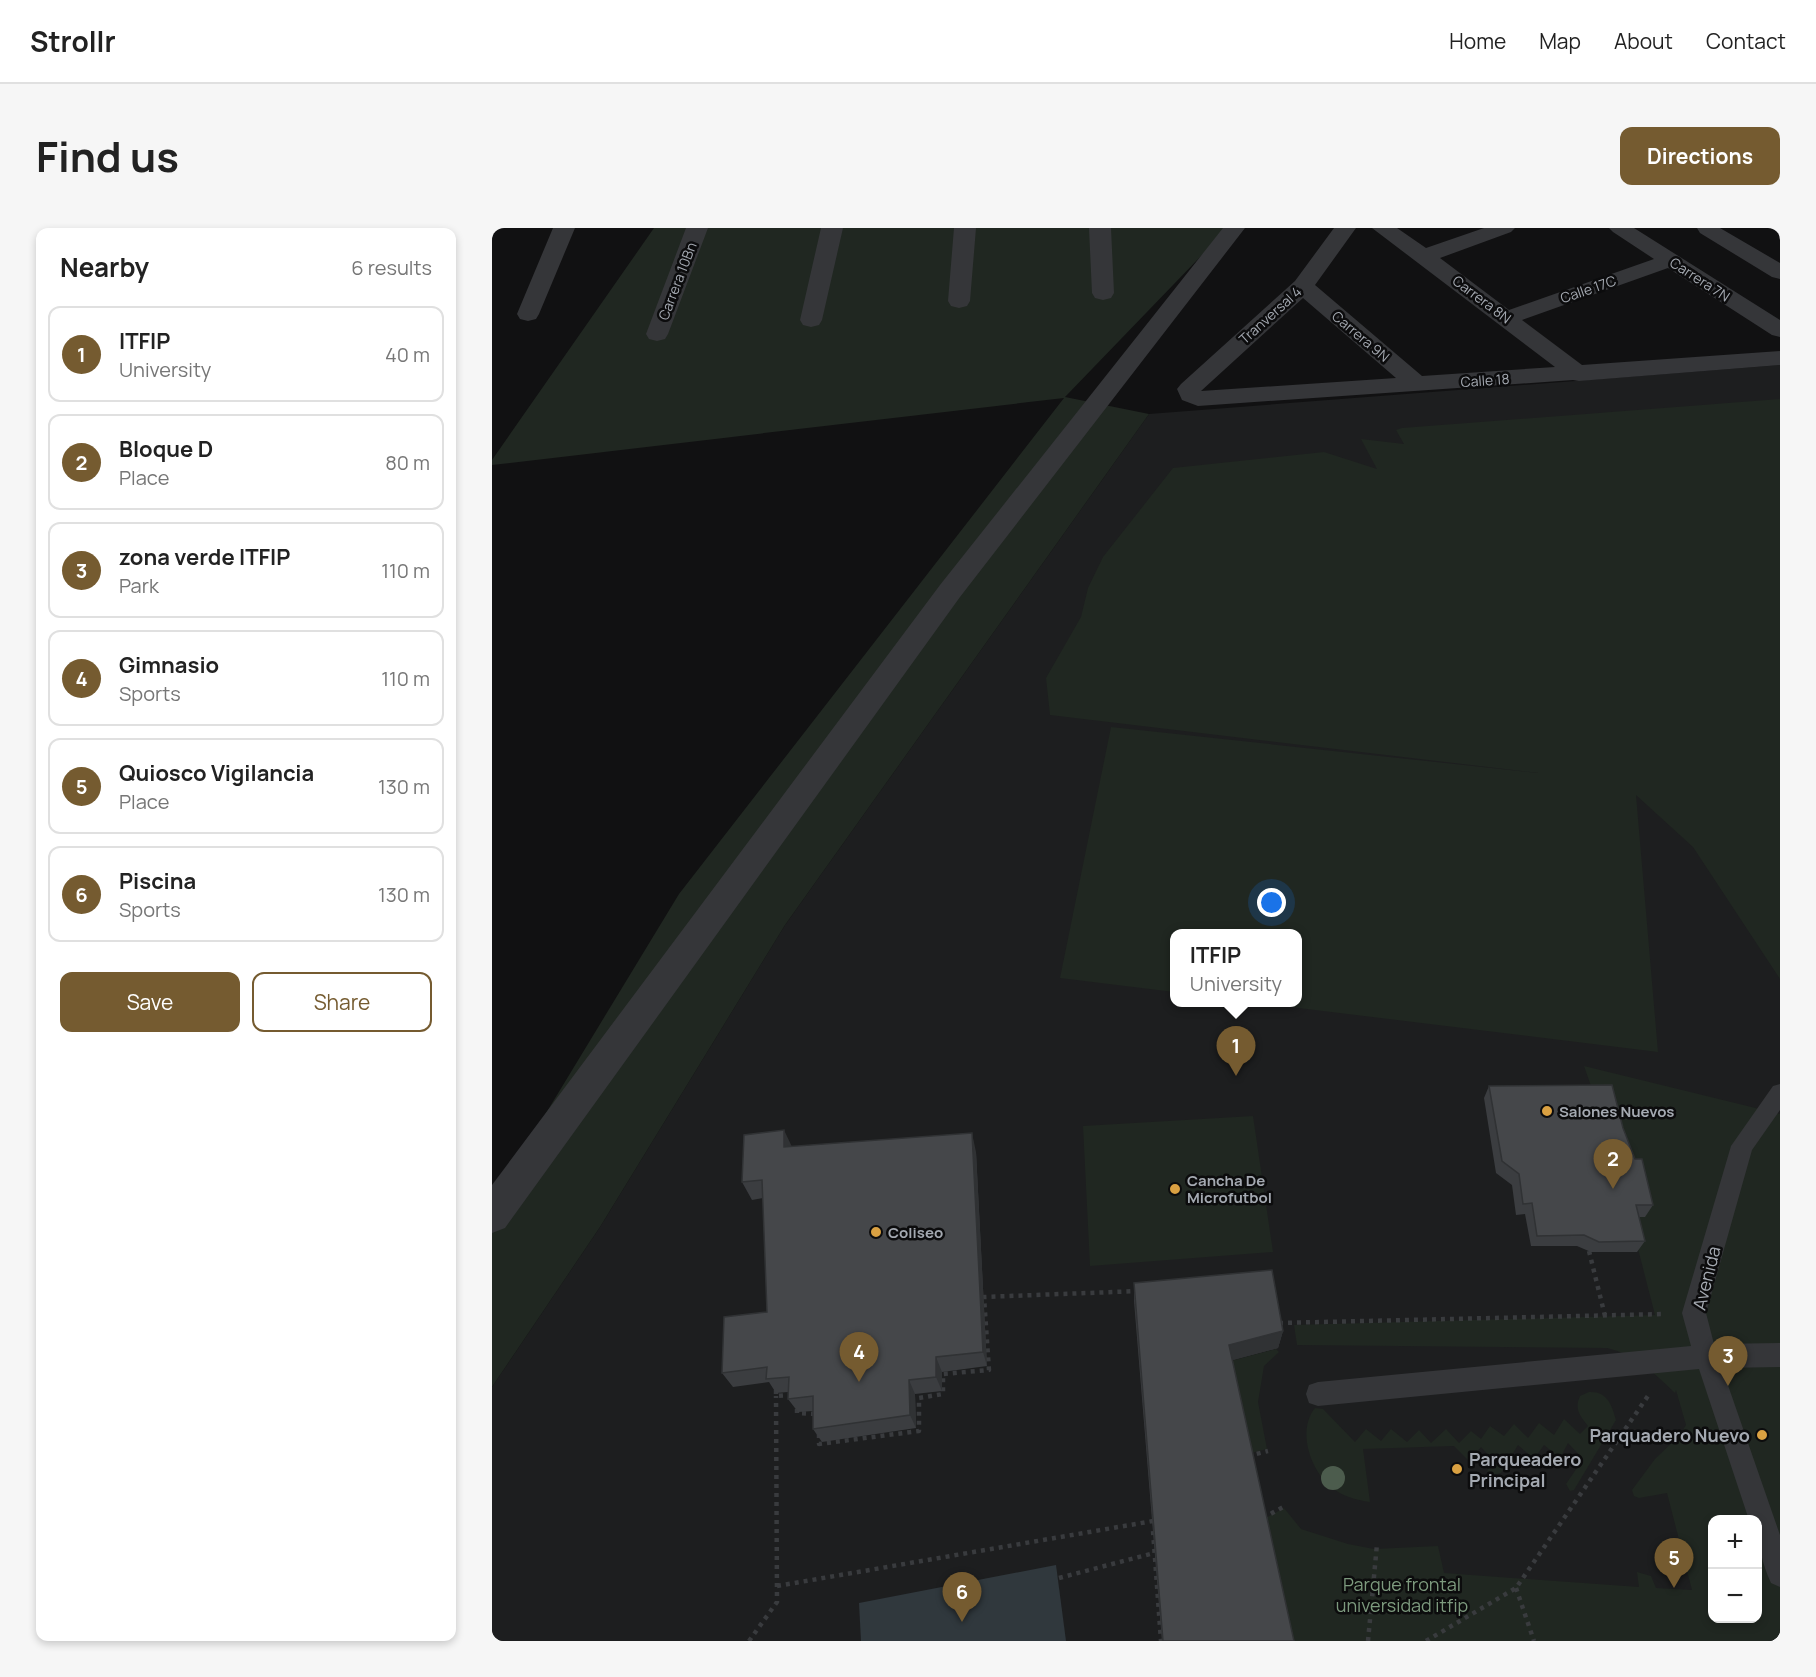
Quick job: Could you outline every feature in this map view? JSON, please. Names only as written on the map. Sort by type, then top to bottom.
[{"type":"street","points":[[528,314],[564,228]]},
{"type":"street","name":"Carrera 10Bn","points":[[657,334],[697,228]]},
{"type":"street","points":[[811,320],[832,228]]},
{"type":"street","points":[[959,301],[965,228]]},
{"type":"street","points":[[1100,228],[1103,292]]},
{"type":"street","points":[[492,1215],[950,591],[1234,228]]},
{"type":"street","name":"Tranversal 4","points":[[1190,395],[1189,389],[1303,286],[1345,228]]},
{"type":"street","name":"Carrera 8N","points":[[1383,228],[1424,256],[1579,374]]},
{"type":"street","points":[[1424,256],[1504,228]]},
{"type":"street","name":"Carrera 7N","points":[[1620,228],[1780,330]]},
{"type":"street","points":[[1707,229],[1780,272]]},
{"type":"street","name":"Calle 17C","points":[[1506,318],[1671,260]]},
{"type":"street","name":"Carrera 9N","points":[[1303,286],[1418,385]]},
{"type":"street","name":"Calle 18","points":[[1190,395],[1198,399],[1579,374],[1780,358]]},
{"type":"lane","name":"Avenida","points":[[1780,1093],[1742,1146],[1694,1313],[1706,1356],[1724,1403],[1780,1574]]},
{"type":"lane","points":[[1318,1394],[1706,1356],[1780,1355]]},
{"type":"path","points":[[1588,1245],[1605,1316]]},
{"type":"path","points":[[1134,1301],[1137,1291]]},
{"type":"path","points":[[797,1404],[797,1413],[818,1414],[819,1444],[920,1431],[919,1398],[943,1394],[943,1374],[989,1370],[984,1297],[1148,1291]]},
{"type":"path","points":[[1274,1323],[1694,1313]]},
{"type":"path","points":[[1426,1641],[1516,1588],[1674,1359]]},
{"type":"path","points":[[749,1641],[777,1602],[776,1382]]},
{"type":"path","points":[[776,1396],[797,1395]]},
{"type":"path","points":[[1247,1457],[1268,1451]]},
{"type":"path","points":[[1260,1519],[1286,1506]]},
{"type":"path","points":[[1152,1510],[1161,1641]]},
{"type":"path","points":[[777,1586],[1153,1521]]},
{"type":"path","points":[[1368,1641],[1377,1544]]},
{"type":"path","points":[[1059,1578],[1154,1553]]},
{"type":"path","points":[[1516,1588],[1534,1641]]},
{"type":"shaded area","points":[[1780,365],[1780,1641],[492,1641],[492,1387],[600,1227],[785,925],[1149,414]]},
{"type":"shaded area","points":[[1056,1565],[1066,1641],[861,1641],[859,1603]]},
{"type":"green space","points":[[654,228],[1228,228],[1065,397],[1149,414],[785,925],[600,1227],[492,1387],[492,1202],[679,894],[1064,398],[492,465],[492,460]]},
{"type":"green space","points":[[1780,399],[1780,979],[1693,847],[1636,795],[1658,1052],[1291,1007],[1302,1007],[1302,929],[1170,929],[1170,992],[1060,978],[1111,727],[1538,773],[1050,715],[1046,678],[1081,617],[1088,588],[1103,557],[1173,468],[1324,452],[1377,469],[1361,439],[1404,444],[1396,430]]},
{"type":"green space","name":"Parque frontal universidad itfip","points":[[1584,1066],[1780,1114],[1780,1641],[1284,1641],[1262,1520],[1284,1508],[1301,1529],[1348,1544],[1374,1549],[1438,1546],[1444,1573],[1639,1587],[1637,1572],[1651,1576],[1656,1588],[1692,1590],[1667,1493],[1639,1498],[1634,1496],[1632,1490],[1655,1459],[1679,1436],[1686,1425],[1676,1390],[1675,1393],[1636,1360],[1607,1348],[1297,1345],[1294,1325],[1655,1315],[1610,1140]]},
{"type":"green space","name":"Cancha De Microfutbol","points":[[1253,1116],[1273,1252],[1090,1266],[1083,1126]]},
{"type":"green space","points":[[1276,1349],[1279,1352],[1264,1366],[1258,1402],[1267,1449],[1247,1454],[1227,1362]]},
{"type":"green space","points":[[1589,1392],[1600,1394],[1608,1400],[1616,1420],[1574,1490],[1570,1491],[1566,1484],[1583,1459],[1568,1443],[1560,1458],[1544,1445],[1534,1459],[1518,1445],[1501,1473],[1491,1475],[1487,1473],[1488,1469],[1495,1462],[1481,1447],[1469,1461],[1454,1446],[1363,1449],[1370,1502],[1349,1497],[1330,1486],[1317,1470],[1308,1449],[1307,1427],[1315,1408],[1323,1409],[1355,1442],[1366,1429],[1381,1441],[1391,1429],[1407,1442],[1419,1430],[1431,1443],[1446,1429],[1459,1443],[1471,1431],[1481,1439],[1490,1426],[1504,1436],[1514,1424],[1528,1438],[1539,1423],[1554,1435],[1564,1419],[1580,1434],[1588,1426],[1579,1412],[1578,1401],[1580,1396]]},
{"type":"building","points":[[1612,1085],[1623,1128],[1635,1159],[1642,1159],[1653,1205],[1636,1205],[1645,1241],[1599,1242],[1584,1235],[1537,1236],[1532,1203],[1523,1204],[1519,1174],[1502,1161],[1489,1086]]},
{"type":"building","name":"Coliseo","points":[[784,1130],[784,1147],[972,1133],[983,1352],[936,1357],[936,1377],[909,1380],[910,1415],[813,1429],[813,1396],[788,1399],[789,1377],[766,1379],[767,1367],[722,1373],[724,1317],[767,1312],[762,1180],[742,1182],[744,1135]]},
{"type":"building","points":[[1272,1270],[1283,1331],[1229,1345],[1294,1641],[1163,1641],[1134,1283]]},
{"type":"place","name":"ITFIP","points":[[1236,1076]]},
{"type":"place","name":"Salones Nuevos","points":[[1547,1111]]},
{"type":"place","name":"Cancha De Microfutbol","points":[[1175,1189]]},
{"type":"place","name":"Bloque D","points":[[1613,1189]]},
{"type":"place","name":"Coliseo","points":[[876,1232]]},
{"type":"place","name":"Gimnasio","points":[[859,1382]]},
{"type":"place","name":"zona verde ITFIP","points":[[1728,1386]]},
{"type":"place","name":"Parquadero Nuevo","points":[[1762,1435]]},
{"type":"place","name":"Parqueadero Principal","points":[[1457,1469]]},
{"type":"place","name":"Quiosco Vigilancia","points":[[1674,1588]]},
{"type":"place","name":"Piscina","points":[[962,1622]]}]
